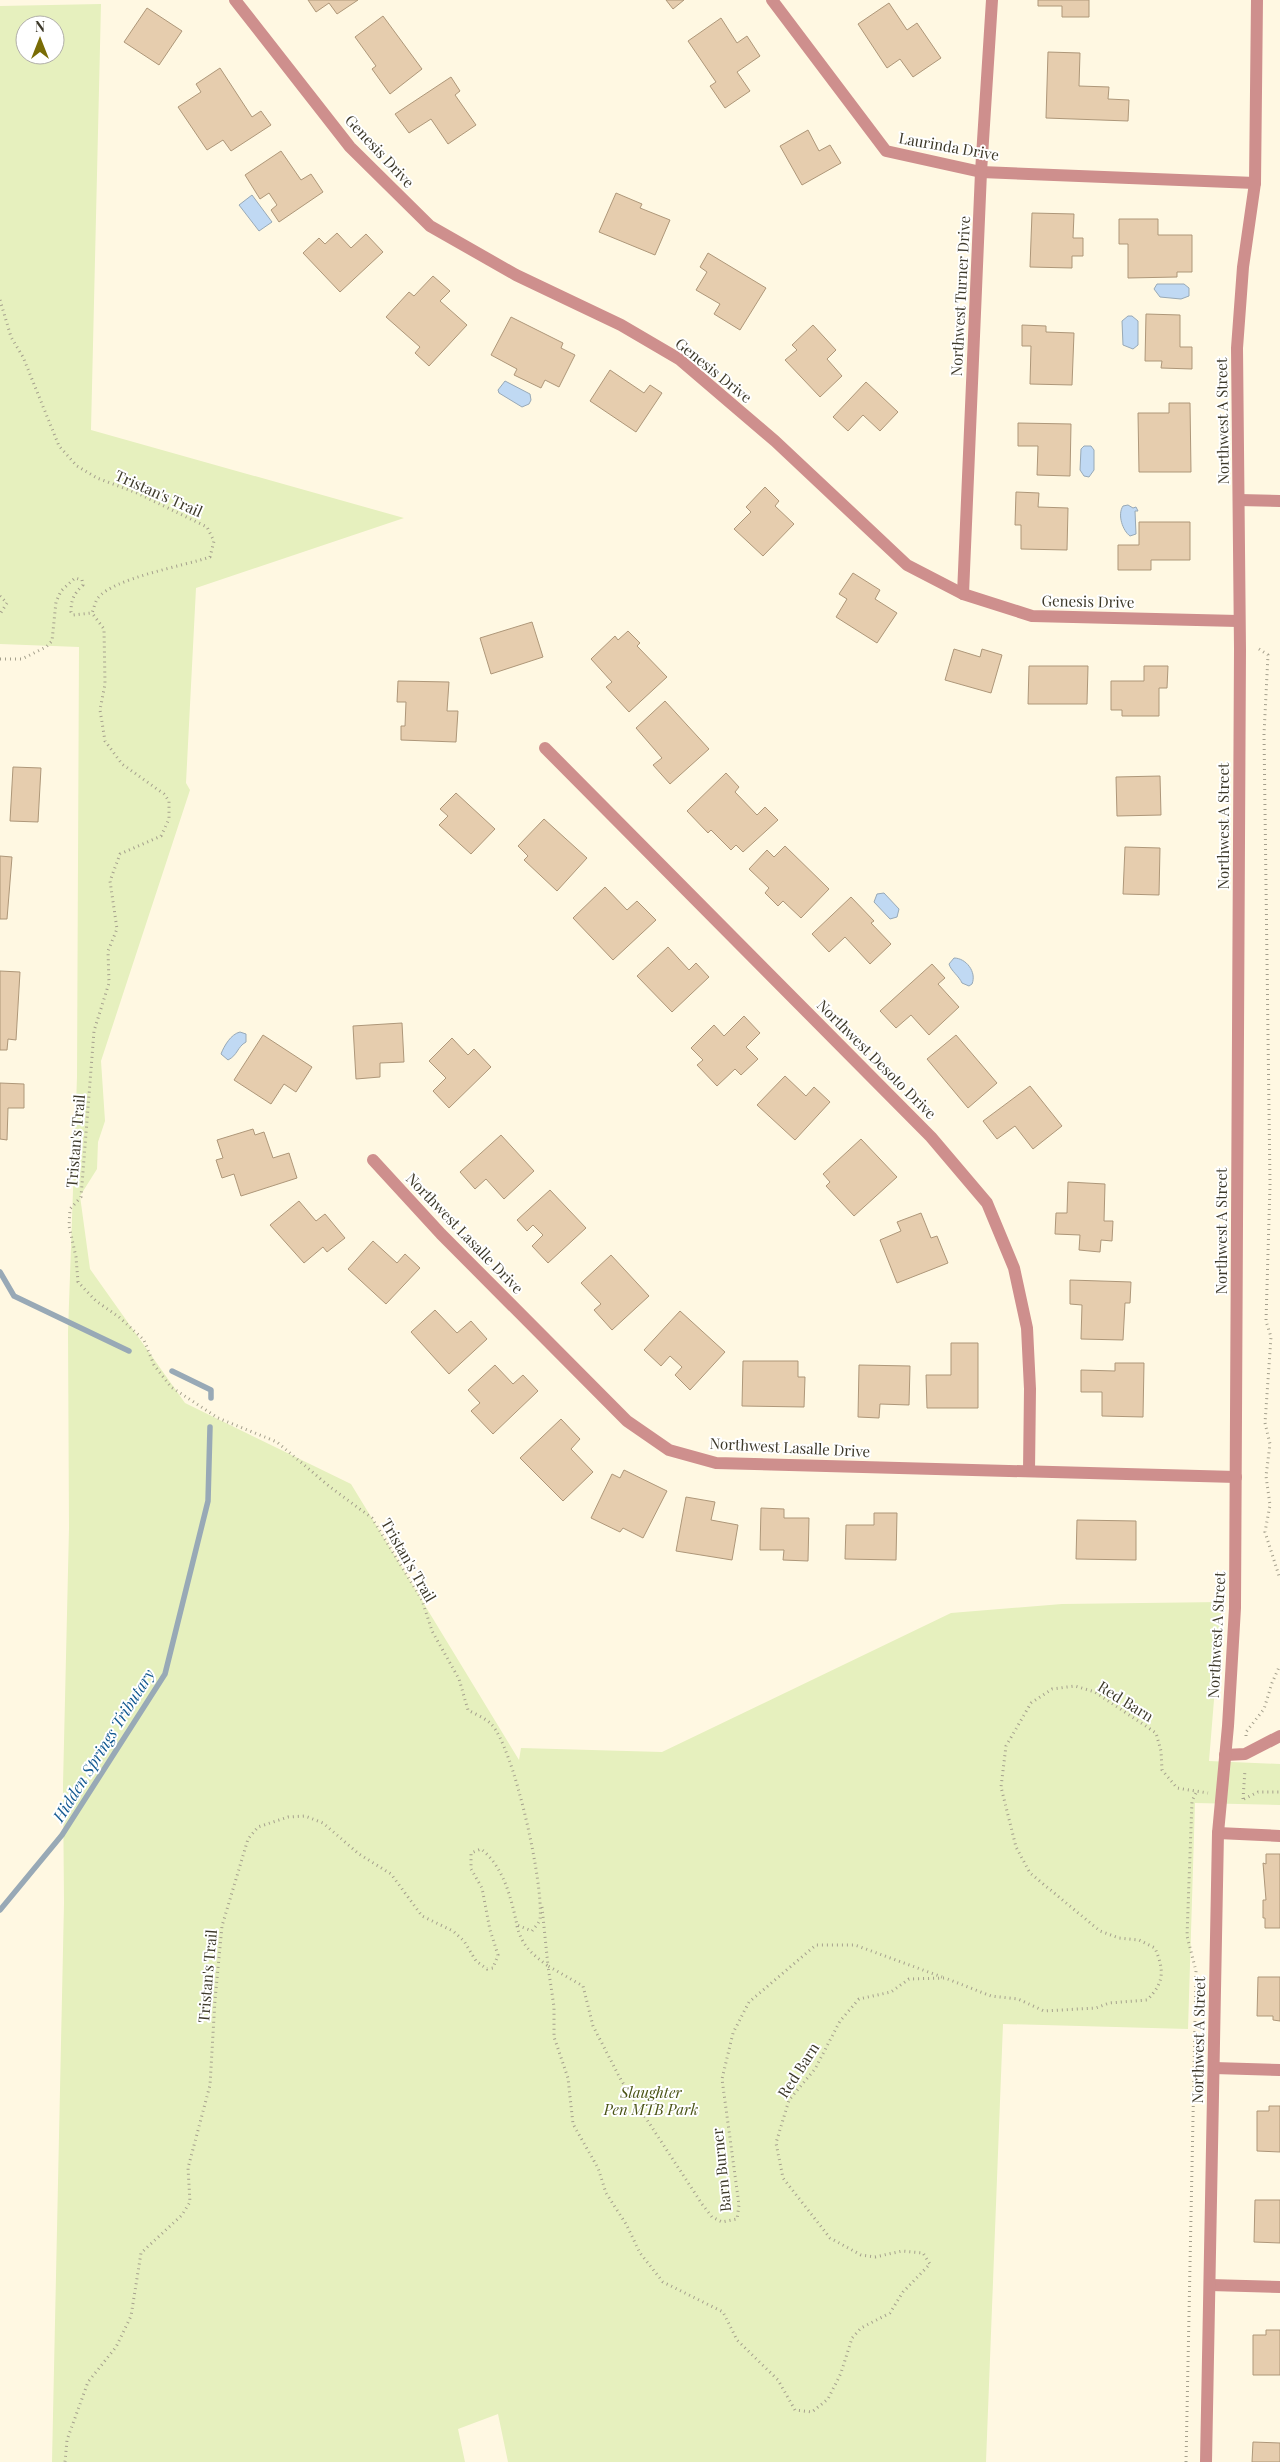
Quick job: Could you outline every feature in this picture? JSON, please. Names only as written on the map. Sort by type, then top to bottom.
[{"type":"street","name":"Genesis Drive","points":[[235,0],[350,147],[430,226],[516,275],[621,325],[679,358],[776,442],[907,565],[963,594],[1032,616],[1238,621]]},
{"type":"street","name":"Laurinda Drive","points":[[772,0],[886,151],[982,172],[1255,183]]},
{"type":"street","name":"Northwest Turner Drive","points":[[963,594],[982,172],[992,0]]},
{"type":"street","name":"Northwest A Street","points":[[1206,2462],[1218,1833],[1235,1608],[1239,500],[1237,348],[1243,267],[1255,183],[1257,0]]},
{"type":"street","points":[[1239,500],[1280,501]]},
{"type":"street","name":"Northwest Desoto Drive","points":[[545,748],[931,1136],[987,1203],[1014,1268],[1027,1328],[1030,1389],[1029,1470]]},
{"type":"street","name":"Northwest Lasalle Drive","points":[[373,1160],[441,1234],[627,1421],[669,1450],[716,1463],[1236,1477]]},
{"type":"street","points":[[1225,1755],[1245,1754],[1280,1736]]},
{"type":"street","points":[[1218,1833],[1280,1836]]},
{"type":"street","points":[[1214,2068],[1280,2070]]},
{"type":"street","points":[[1210,2285],[1280,2287]]},
{"type":"path","name":"Tristan's Trail","points":[[0,300],[11,338],[23,357],[59,446],[78,466],[97,478],[137,493],[207,527],[214,541],[210,557],[187,565],[140,576],[119,584],[98,598],[92,613],[104,629],[105,684],[100,710],[105,741],[122,764],[164,794],[169,801],[170,810],[166,829],[161,836],[120,854],[110,881],[117,930],[108,951],[109,982],[94,1031],[81,1197],[70,1209],[69,1226],[76,1257],[78,1282],[96,1302],[119,1317],[144,1340],[154,1365],[171,1387],[191,1398],[218,1418],[277,1442],[330,1487],[372,1518],[422,1600],[432,1631],[459,1679],[468,1710],[491,1724],[500,1739],[518,1787],[541,1894],[540,1921],[532,1931],[517,1926],[501,1874],[488,1854],[481,1849],[471,1853],[471,1869],[482,1888],[490,1930],[498,1955],[493,1968],[487,1969],[476,1961],[464,1942],[453,1931],[422,1916],[391,1874],[359,1854],[323,1823],[305,1816],[288,1817],[258,1827],[248,1839],[222,1926],[210,2085],[188,2168],[190,2202],[182,2215],[142,2252],[131,2316],[116,2347],[88,2382],[67,2440],[65,2462]]},
{"type":"path","points":[[0,659],[22,659],[46,647],[52,641],[56,602],[62,591],[75,578],[82,580],[83,585],[75,593],[71,601],[71,612],[73,615],[92,613]]},
{"type":"path","points":[[0,596],[7,603],[0,614]]},
{"type":"path","points":[[1259,649],[1268,655],[1264,734],[1270,1203],[1266,1321],[1271,1337],[1265,1423],[1270,1444],[1266,1476],[1270,1505],[1265,1532],[1280,1579]]},
{"type":"path","points":[[1246,1732],[1264,1709],[1280,1665]]},
{"type":"path","name":"Red Barn","points":[[548,1966],[554,2006],[554,2037],[568,2078],[573,2124],[598,2168],[606,2192],[626,2224],[640,2253],[663,2282],[723,2312],[737,2340],[778,2380],[795,2410],[812,2412],[828,2399],[841,2373],[852,2338],[861,2328],[890,2313],[903,2292],[930,2264],[923,2253],[902,2251],[875,2257],[861,2255],[830,2238],[783,2178],[776,2143],[789,2100],[815,2069],[840,2021],[859,1999],[891,1992],[909,1979],[945,1978],[991,1996],[1018,1999],[1044,2011],[1096,2008],[1109,2003],[1147,2000],[1158,1989],[1163,1967],[1156,1948],[1140,1940],[1119,1938],[1100,1931],[1030,1873],[1016,1847],[1000,1787],[1006,1746],[1031,1703],[1052,1688],[1075,1686],[1095,1692],[1156,1733],[1161,1751],[1162,1770],[1177,1788],[1197,1791],[1192,1801],[1187,1936],[1196,1971],[1186,2462]]},
{"type":"path","points":[[1244,1778],[1243,1799],[1258,1792],[1280,1792]]},
{"type":"path","points":[[541,1894],[548,1966]]},
{"type":"path","points":[[517,1926],[521,1941],[530,1953],[548,1966]]},
{"type":"path","name":"Barn Burner","points":[[548,1966],[583,1986],[593,2026],[620,2080],[702,2204],[712,2217],[722,2222],[737,2219],[739,2205],[722,2079],[733,2033],[749,2002],[816,1945],[855,1945],[945,1978]]},
{"type":"green space","name":"Slaughter Pen MTB Park","points":[[101,4],[91,430],[404,518],[196,588],[186,783],[190,790],[101,1061],[105,1121],[98,1142],[97,1169],[80,1196],[90,1269],[185,1403],[351,1484],[519,1760],[521,1748],[662,1752],[951,1613],[1062,1604],[1222,1602],[1209,1761],[1280,1764],[1280,1805],[1195,1803],[1188,2029],[1003,2024],[986,2462],[508,2462],[498,2414],[458,2429],[465,2462],[52,2462],[64,1903],[63,1785],[69,1528],[68,1332],[77,1077],[79,647],[0,644],[0,6]]},
{"type":"water","points":[[252,195],[272,222],[259,231],[239,205]]},
{"type":"water","points":[[1157,284],[1184,284],[1189,288],[1189,296],[1181,299],[1160,297],[1154,289]]},
{"type":"water","points":[[1128,316],[1132,316],[1138,321],[1138,345],[1133,349],[1123,345],[1122,321]]},
{"type":"water","points":[[505,381],[530,394],[531,400],[529,404],[522,407],[499,393],[498,390]]},
{"type":"water","points":[[1084,446],[1091,446],[1094,450],[1094,470],[1089,477],[1084,476],[1080,470],[1081,449]]},
{"type":"water","points":[[1128,505],[1133,508],[1136,507],[1138,511],[1135,511],[1136,534],[1130,536],[1123,527],[1121,518],[1123,506]]},
{"type":"water","points":[[884,893],[899,909],[897,917],[890,919],[874,902],[877,894]]},
{"type":"water","points":[[954,958],[963,960],[972,970],[973,979],[972,984],[969,986],[962,983],[950,967],[949,964]]},
{"type":"water","points":[[240,1032],[246,1034],[246,1042],[228,1060],[221,1054],[222,1051],[231,1038]]},
{"type":"building","points":[[308,0],[358,0],[337,14],[329,3],[316,12]]},
{"type":"building","points":[[666,0],[684,0],[673,9]]},
{"type":"building","points":[[1038,0],[1089,0],[1089,17],[1062,17],[1062,6],[1038,6]]},
{"type":"building","points":[[889,3],[907,30],[917,23],[941,58],[913,77],[900,59],[887,68],[858,24]]},
{"type":"building","points":[[147,8],[182,31],[159,65],[124,42]]},
{"type":"building","points":[[383,16],[422,69],[390,94],[372,69],[376,66],[355,37]]},
{"type":"building","points":[[721,18],[737,43],[747,36],[760,56],[737,72],[750,91],[725,108],[710,86],[716,82],[688,41]]},
{"type":"building","points":[[1048,52],[1080,53],[1079,86],[1109,87],[1108,99],[1129,100],[1128,121],[1046,118]]},
{"type":"building","points":[[220,68],[252,117],[261,111],[271,125],[231,151],[223,140],[207,150],[178,107],[201,92],[196,84]]},
{"type":"building","points":[[451,77],[460,91],[455,95],[476,125],[448,144],[431,119],[409,133],[395,114]]},
{"type":"building","points":[[808,130],[819,151],[830,145],[841,163],[802,185],[780,146]]},
{"type":"building","points":[[281,151],[301,180],[311,174],[323,192],[279,222],[271,210],[277,205],[269,193],[260,199],[245,175]]},
{"type":"building","points":[[616,193],[642,204],[640,208],[670,220],[655,255],[599,232]]},
{"type":"building","points":[[1032,213],[1074,214],[1073,238],[1083,238],[1083,256],[1072,256],[1072,268],[1030,267]]},
{"type":"building","points":[[1119,219],[1158,219],[1158,235],[1192,235],[1192,272],[1177,272],[1177,277],[1128,278],[1128,244],[1119,244]]},
{"type":"building","points":[[337,233],[351,248],[366,234],[383,252],[340,292],[303,253],[319,238],[325,244]]},
{"type":"building","points":[[708,253],[766,288],[740,330],[714,314],[720,304],[696,290],[707,272],[700,267]]},
{"type":"building","points":[[433,276],[450,291],[440,301],[467,325],[429,366],[415,353],[420,347],[386,317],[409,292],[414,296]]},
{"type":"building","points":[[1146,314],[1180,315],[1180,347],[1192,347],[1192,369],[1161,368],[1162,361],[1145,361]]},
{"type":"building","points":[[511,317],[563,343],[561,348],[575,355],[559,387],[545,380],[541,388],[514,375],[517,369],[491,355]]},
{"type":"building","points":[[813,325],[836,350],[827,359],[842,376],[820,397],[785,360],[797,350],[792,345]]},
{"type":"building","points":[[1022,325],[1046,326],[1046,332],[1074,333],[1072,385],[1030,384],[1031,346],[1022,346]]},
{"type":"building","points":[[610,370],[644,393],[650,385],[662,393],[636,432],[590,401]]},
{"type":"building","points":[[866,382],[898,412],[880,431],[863,415],[848,431],[833,417]]},
{"type":"building","points":[[1169,403],[1190,403],[1191,472],[1139,472],[1138,413],[1169,413]]},
{"type":"building","points":[[1018,423],[1071,424],[1070,476],[1037,475],[1038,446],[1018,446]]},
{"type":"building","points":[[765,487],[779,501],[775,506],[794,524],[763,556],[734,529],[751,512],[746,507]]},
{"type":"building","points":[[1016,492],[1039,493],[1038,507],[1068,508],[1067,550],[1021,549],[1021,525],[1015,525]]},
{"type":"building","points":[[1139,522],[1190,522],[1190,560],[1151,560],[1151,570],[1118,570],[1118,545],[1139,545]]},
{"type":"building","points":[[853,573],[880,590],[875,599],[897,613],[877,643],[836,617],[847,599],[839,594]]},
{"type":"building","points":[[532,622],[543,657],[491,674],[480,638]]},
{"type":"building","points":[[628,631],[640,643],[637,646],[667,677],[629,712],[606,687],[612,682],[591,659],[615,636],[618,640]]},
{"type":"building","points":[[954,649],[980,657],[982,649],[1002,655],[991,693],[945,680]]},
{"type":"building","points":[[1029,666],[1088,666],[1087,704],[1028,704]]},
{"type":"building","points":[[1144,666],[1168,666],[1167,688],[1159,688],[1159,716],[1122,716],[1122,710],[1111,710],[1111,681],[1144,681]]},
{"type":"building","points":[[398,681],[449,682],[447,711],[458,711],[456,742],[401,740],[401,726],[405,726],[406,702],[397,702]]},
{"type":"building","points":[[665,701],[709,749],[670,784],[653,765],[662,758],[636,728]]},
{"type":"building","points":[[13,767],[41,768],[38,822],[10,821]]},
{"type":"building","points":[[726,773],[739,787],[735,792],[757,815],[765,807],[778,820],[743,852],[736,845],[731,850],[711,830],[708,833],[687,811]]},
{"type":"building","points":[[1160,776],[1161,815],[1117,816],[1116,777]]},
{"type":"building","points":[[456,793],[495,829],[471,854],[439,825],[448,816],[440,809]]},
{"type":"building","points":[[544,819],[587,858],[557,891],[524,860],[528,856],[518,846]]},
{"type":"building","points":[[785,846],[829,889],[801,918],[783,901],[778,906],[765,893],[769,888],[749,869],[767,850],[774,857]]},
{"type":"building","points":[[1125,847],[1160,848],[1159,895],[1123,894]]},
{"type":"building","points":[[0,856],[12,857],[7,919],[0,919]]},
{"type":"building","points":[[605,887],[627,910],[637,901],[656,920],[613,960],[573,918]]},
{"type":"building","points":[[851,897],[874,921],[871,923],[891,944],[870,964],[845,937],[829,952],[812,934]]},
{"type":"building","points":[[668,947],[689,970],[696,963],[709,977],[672,1012],[637,976]]},
{"type":"building","points":[[932,964],[945,978],[938,984],[959,1007],[929,1035],[911,1015],[896,1028],[880,1011]]},
{"type":"building","points":[[0,971],[20,972],[16,1040],[8,1039],[7,1050],[0,1050]]},
{"type":"building","points":[[744,1016],[760,1033],[746,1047],[758,1059],[741,1075],[735,1069],[717,1086],[697,1065],[703,1060],[691,1048],[714,1025],[724,1036]]},
{"type":"building","points":[[402,1023],[404,1062],[380,1063],[380,1077],[356,1079],[353,1026]]},
{"type":"building","points":[[263,1035],[312,1067],[296,1092],[284,1084],[271,1104],[234,1080]]},
{"type":"building","points":[[956,1035],[997,1083],[968,1108],[927,1059]]},
{"type":"building","points":[[452,1038],[468,1055],[474,1049],[491,1067],[449,1108],[433,1091],[446,1078],[429,1061]]},
{"type":"building","points":[[785,1076],[806,1096],[814,1087],[830,1102],[795,1140],[757,1105]]},
{"type":"building","points":[[0,1083],[24,1084],[24,1108],[8,1108],[7,1140],[0,1139]]},
{"type":"building","points":[[1030,1086],[1062,1126],[1033,1149],[1015,1126],[997,1139],[983,1121]]},
{"type":"building","points":[[253,1129],[255,1135],[264,1132],[273,1158],[289,1153],[297,1178],[241,1196],[234,1174],[222,1178],[216,1160],[223,1158],[217,1140]]},
{"type":"building","points":[[501,1135],[534,1171],[504,1199],[486,1179],[475,1189],[460,1172]]},
{"type":"building","points":[[861,1139],[897,1177],[854,1216],[826,1186],[830,1182],[823,1174]]},
{"type":"building","points":[[1068,1182],[1105,1184],[1104,1221],[1113,1221],[1112,1241],[1101,1240],[1100,1252],[1079,1250],[1080,1235],[1055,1234],[1056,1213],[1067,1213]]},
{"type":"building","points":[[550,1190],[586,1228],[548,1263],[532,1246],[543,1235],[533,1225],[527,1231],[517,1220]]},
{"type":"building","points":[[299,1201],[316,1221],[325,1214],[345,1238],[327,1252],[323,1247],[304,1263],[270,1225]]},
{"type":"building","points":[[921,1213],[931,1238],[937,1236],[948,1263],[897,1283],[880,1240],[901,1231],[897,1222]]},
{"type":"building","points":[[373,1241],[397,1263],[405,1254],[420,1268],[386,1304],[348,1269]]},
{"type":"building","points":[[611,1255],[649,1296],[612,1330],[594,1310],[601,1304],[581,1283]]},
{"type":"building","points":[[1070,1280],[1131,1282],[1130,1303],[1125,1303],[1123,1340],[1081,1339],[1082,1305],[1070,1304]]},
{"type":"building","points":[[435,1310],[457,1333],[471,1321],[487,1339],[449,1374],[411,1332]]},
{"type":"building","points":[[680,1311],[725,1352],[690,1390],[675,1375],[682,1367],[670,1356],[661,1366],[644,1350]]},
{"type":"building","points":[[951,1343],[978,1343],[978,1408],[927,1408],[926,1375],[951,1375]]},
{"type":"building","points":[[743,1361],[798,1361],[798,1377],[805,1377],[804,1407],[742,1406]]},
{"type":"building","points":[[1115,1363],[1144,1363],[1143,1417],[1102,1416],[1102,1392],[1081,1392],[1081,1370],[1115,1371]]},
{"type":"building","points":[[495,1365],[513,1384],[523,1375],[538,1391],[493,1434],[471,1411],[480,1403],[468,1390]]},
{"type":"building","points":[[859,1365],[910,1366],[909,1405],[880,1404],[879,1418],[858,1417]]},
{"type":"building","points":[[561,1419],[580,1439],[571,1449],[593,1472],[563,1501],[520,1458]]},
{"type":"building","points":[[624,1470],[667,1491],[643,1538],[623,1528],[620,1532],[591,1518],[612,1474],[620,1478]]},
{"type":"building","points":[[686,1497],[715,1502],[711,1520],[738,1525],[732,1560],[676,1551]]},
{"type":"building","points":[[761,1508],[784,1509],[784,1518],[809,1518],[808,1561],[783,1560],[784,1550],[760,1550]]},
{"type":"building","points":[[874,1513],[897,1513],[896,1560],[845,1559],[846,1525],[874,1525]]},
{"type":"building","points":[[1077,1520],[1136,1521],[1136,1560],[1076,1559]]},
{"type":"building","points":[[1266,1854],[1280,1854],[1280,1928],[1265,1928],[1265,1918],[1263,1918],[1263,1900],[1266,1900],[1263,1863],[1266,1864]]},
{"type":"building","points":[[1258,1977],[1280,1977],[1280,2021],[1273,2020],[1273,2016],[1257,2016]]},
{"type":"building","points":[[1269,2106],[1280,2106],[1280,2152],[1257,2151],[1257,2111],[1269,2111]]},
{"type":"building","points":[[1255,2200],[1280,2200],[1280,2243],[1254,2242]]},
{"type":"building","points":[[1266,2330],[1280,2330],[1280,2375],[1253,2375],[1253,2335],[1266,2335]]},
{"type":"building","points":[[1253,2442],[1280,2443],[1280,2462],[1252,2462]]},
{"type":"waterway","name":"Hidden Springs Tributary","points":[[0,1272],[14,1296],[129,1351]]},
{"type":"waterway","name":"Hidden Springs Tributary","points":[[172,1371],[211,1390],[211,1398]]},
{"type":"waterway","name":"Hidden Springs Tributary","points":[[0,1910],[62,1835],[165,1674],[208,1501],[210,1427]]}]
